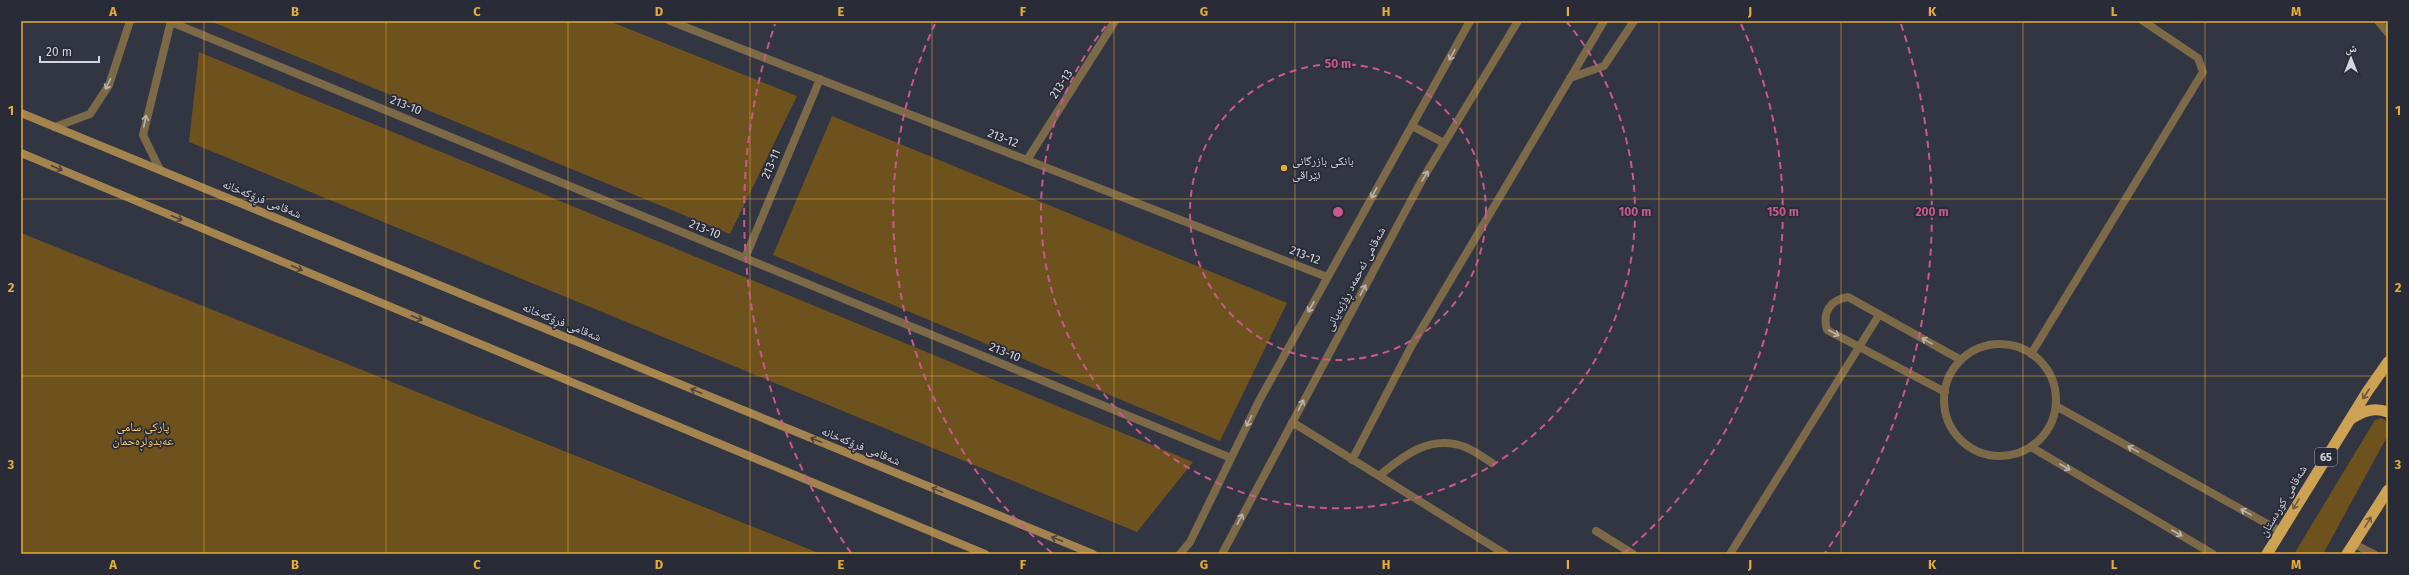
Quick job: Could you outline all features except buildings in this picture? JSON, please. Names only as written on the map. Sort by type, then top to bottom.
[{"type":"highway","name":"شەقامی کوردستان","points":[[2266,554],[2344,428],[2388,362]]},
{"type":"highway","points":[[2344,428],[2351,419],[2360,413],[2371,410],[2388,412]]},
{"type":"highway","points":[[2347,554],[2388,490]]},
{"type":"main road","name":"شەقامی فڕۆکەخانە","points":[[21,113],[1093,554]]},
{"type":"main road","points":[[21,153],[985,554]]},
{"type":"street","points":[[55,126],[90,114],[109,85],[130,21]]},
{"type":"street","points":[[160,170],[143,135],[171,21]]},
{"type":"street","name":"213-10","points":[[171,21],[1231,458]]},
{"type":"street","name":"213-12","points":[[670,21],[1327,277]]},
{"type":"street","name":"213-13","points":[[1026,160],[1115,21]]},
{"type":"street","name":"شەقامی ئەحمەد ڕۆژبەیانی","points":[[1184,552],[1260,399],[1470,21]]},
{"type":"street","name":"شەقامی ئەحمەد ڕۆژبەیانی","points":[[1222,554],[1444,143],[1518,21]]},
{"type":"street","points":[[1352,460],[1412,345],[1604,21]]},
{"type":"street","points":[[1570,78],[1604,66],[1634,21]]},
{"type":"street","points":[[2031,354],[2203,72],[2198,58],[2143,21]]},
{"type":"street","points":[[2378,21],[2388,33]]},
{"type":"street","name":"213-11","points":[[745,258],[820,79]]},
{"type":"street","points":[[1412,126],[1444,143]]},
{"type":"street","points":[[1945,392],[1827,330],[1824,321],[1826,311],[1839,299],[1848,298],[1961,360]]},
{"type":"street","points":[[1730,554],[1879,315]]},
{"type":"street","points":[[2003,344],[2018,347],[2031,354],[2043,364],[2051,376],[2056,391],[2056,406],[2048,429],[2031,447],[2018,454],[2003,456],[1988,455],[1973,450],[1961,441],[1952,429],[1946,415],[1945,392],[1952,372],[1961,360],[1974,351],[1988,346],[2003,344]]},
{"type":"street","points":[[2056,406],[2280,531]]},
{"type":"street","points":[[1292,422],[1505,554]]},
{"type":"street","points":[[1379,476],[1403,456],[1419,447],[1441,443],[1465,447],[1492,463]]},
{"type":"street","points":[[2031,447],[2213,554]]},
{"type":"street","points":[[1596,531],[1633,554]]},
{"type":"street","points":[[2354,544],[2374,554]]},
{"type":"green space","points":[[210,21],[609,21],[797,96],[730,234]]},
{"type":"green space","points":[[199,52],[1193,462],[1137,532],[189,142]]},
{"type":"green space","points":[[832,116],[1287,303],[1220,441],[773,255]]},
{"type":"green space","name":"پارکی سامی عەبدولڕەحمان","points":[[21,233],[821,554],[21,554]]},
{"type":"green space","points":[[2381,418],[2388,422],[2388,435],[2323,554],[2294,554],[2375,420]]},
{"type":"place","name":"بانکی بازرگانی ئێراقی","points":[[1284,168]]}]
